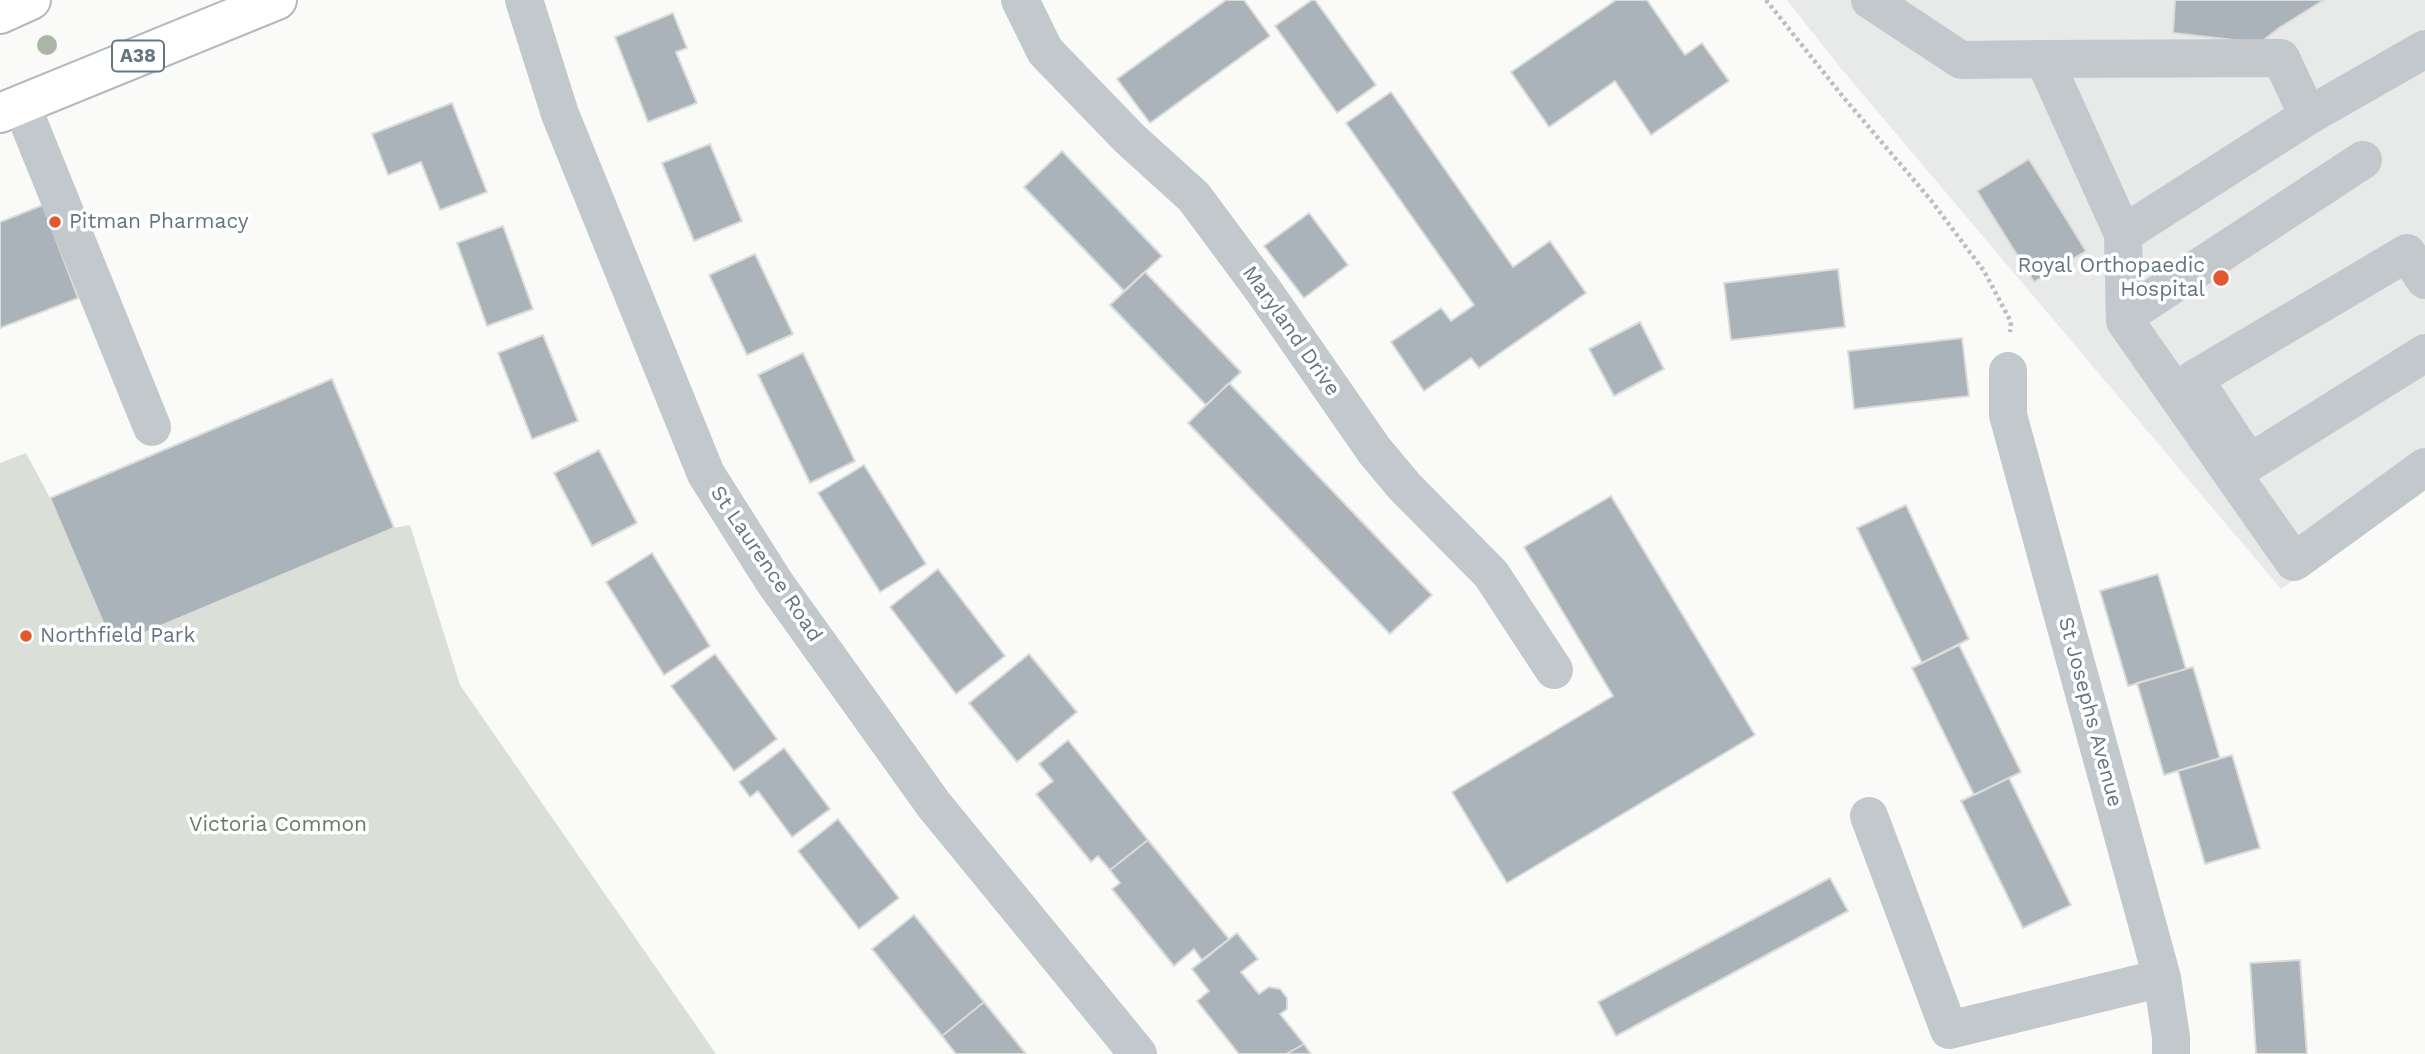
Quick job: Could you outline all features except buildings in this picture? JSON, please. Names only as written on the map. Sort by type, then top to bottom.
[{"type":"highway","points":[[0,14],[31,0]]},
{"type":"highway","name":"A38","points":[[10,108],[277,0]]},
{"type":"street","name":"St Laurence Road","points":[[524,0],[560,114],[706,474],[775,583],[934,805],[1138,1054]]},
{"type":"street","name":"Maryland Drive","points":[[1020,0],[1045,51],[1129,138],[1194,197],[1263,290],[1374,450],[1404,486],[1491,574],[1554,670]]},
{"type":"street","points":[[1870,0],[1961,60],[2281,58],[2308,116]]},
{"type":"street","points":[[2144,227],[2308,116],[2425,49]]},
{"type":"street","points":[[2044,59],[2144,227],[2126,321],[2185,385],[2249,463],[2425,353]]},
{"type":"street","points":[[10,108],[152,427]]},
{"type":"street","points":[[2125,316],[2363,160]]},
{"type":"street","points":[[2185,385],[2407,253],[2425,280]]},
{"type":"street","name":"St Josephs Avenue","points":[[2008,371],[2008,415],[2162,978],[2171,1054]]},
{"type":"street","points":[[2185,385],[2294,562],[2425,467]]},
{"type":"street","points":[[1869,817],[1954,1042],[2162,978]]},
{"type":"path","points":[[1766,0],[1844,98],[1930,199],[1984,271],[2011,322],[2008,371]]},
{"type":"shaded area","name":"Royal Orthopaedic Hospital","points":[[1787,0],[2425,0],[2425,489],[2281,589],[1839,66]]},
{"type":"green space","name":"Victoria Common","points":[[26,453],[50,498],[113,646],[394,528],[410,525],[460,685],[716,1054],[0,1054],[0,463]]},
{"type":"place","name":"Pitman Pharmacy","points":[[55,222]]},
{"type":"place","name":"Royal Orthopaedic Hospital","points":[[2221,278]]},
{"type":"place","name":"Northfield Park","points":[[26,636]]}]
